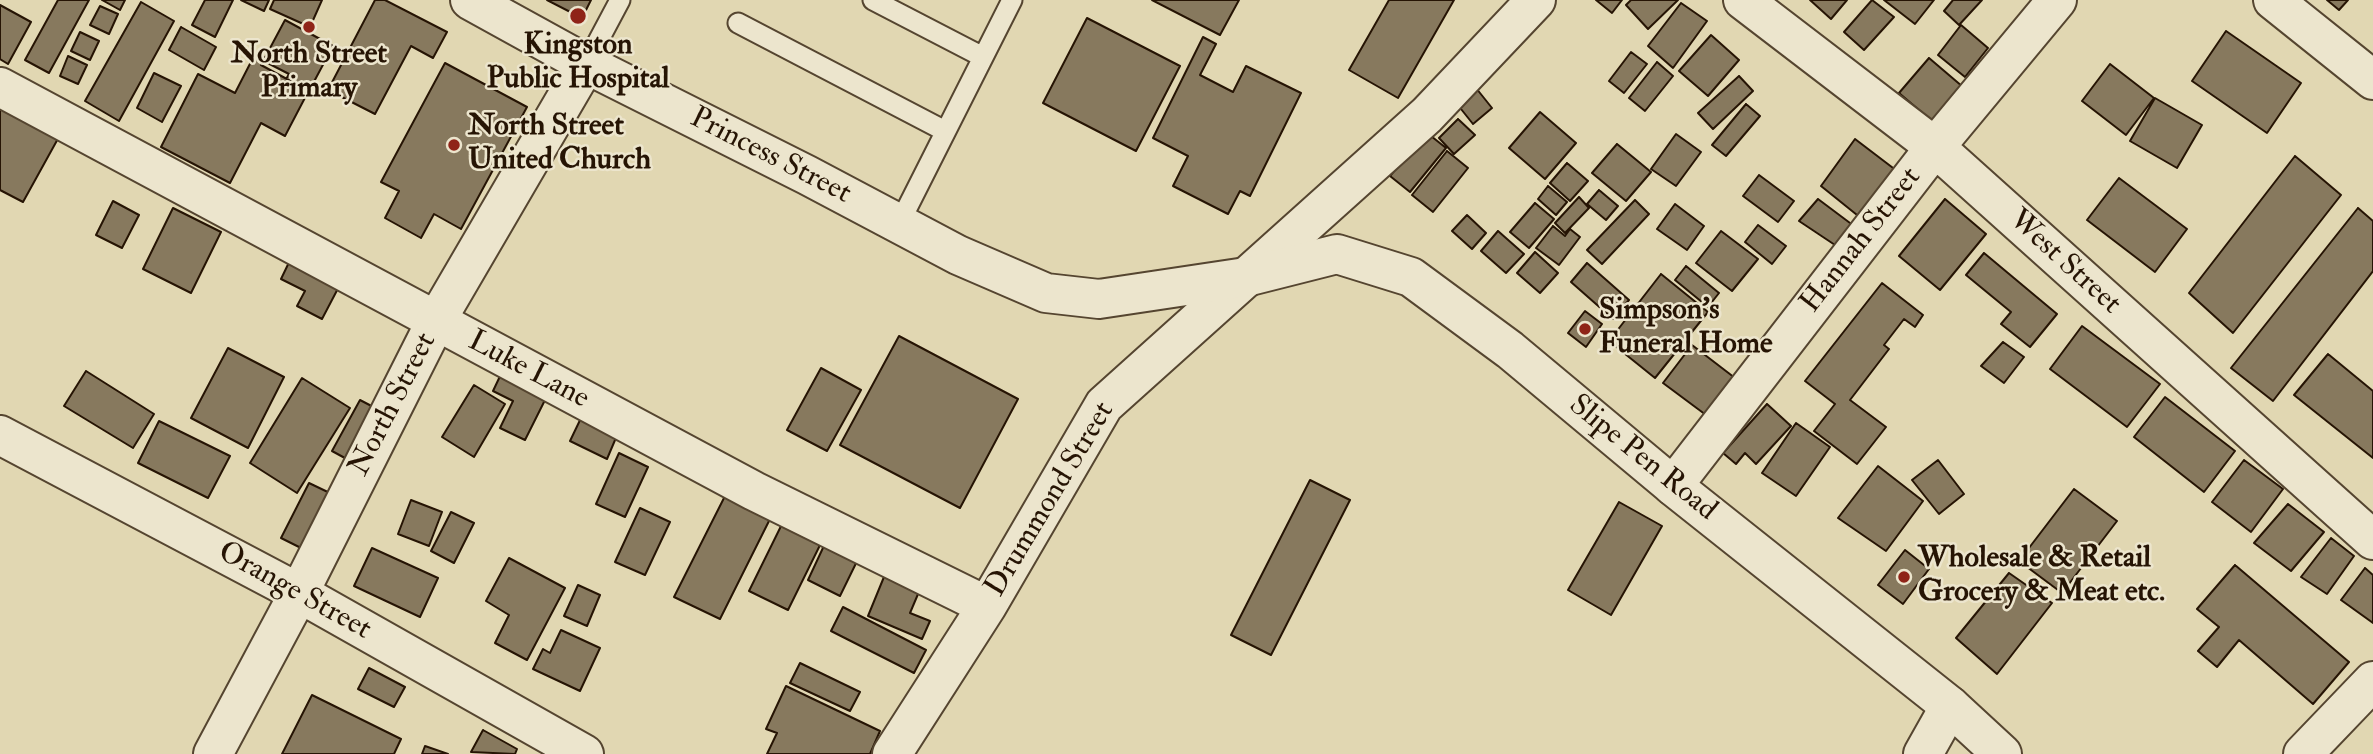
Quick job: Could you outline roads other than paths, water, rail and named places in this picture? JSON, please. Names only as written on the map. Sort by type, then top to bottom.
[{"type":"street","name":"Princess Street","points":[[470,0],[586,64],[958,255],[1046,293],[1099,299],[1246,277]]},
{"type":"street","name":"Drummond Street","points":[[892,754],[987,606],[1104,405],[1427,115],[1536,0]]},
{"type":"street","name":"West Street","points":[[1743,0],[1935,147],[2373,540]]},
{"type":"street","name":"Hannah Street","points":[[1673,486],[1935,147],[2057,0]]},
{"type":"street","points":[[2273,0],[2373,80]]},
{"type":"street","name":"North Street","points":[[214,754],[299,593],[436,321],[586,64]]},
{"type":"street","name":"Luke Lane","points":[[0,87],[754,491],[987,606]]},
{"type":"street","name":"Slipe Pen Road","points":[[1246,277],[1337,254],[1411,277],[1510,350],[1673,486],[1950,706],[2002,754]]},
{"type":"street","name":"Orange Street","points":[[0,435],[299,593],[584,754]]},
{"type":"street","points":[[2304,754],[2373,681]]},
{"type":"street","points":[[1923,754],[1950,706]]},
{"type":"lane","points":[[586,64],[620,0]]},
{"type":"lane","points":[[873,0],[983,57]]},
{"type":"lane","points":[[899,224],[1012,0]]},
{"type":"lane","points":[[738,23],[945,131]]},
{"type":"place","name":"Kingston Public Hospital","points":[[578,16]]},
{"type":"place","name":"North Street Primary","points":[[309,27]]},
{"type":"place","name":"North Street United Church","points":[[454,145]]},
{"type":"place","name":"Simpson's Funeral Home","points":[[1585,329]]},
{"type":"place","name":"Wholesale & Retail Grocery & Meat etc.","points":[[1904,577]]}]
